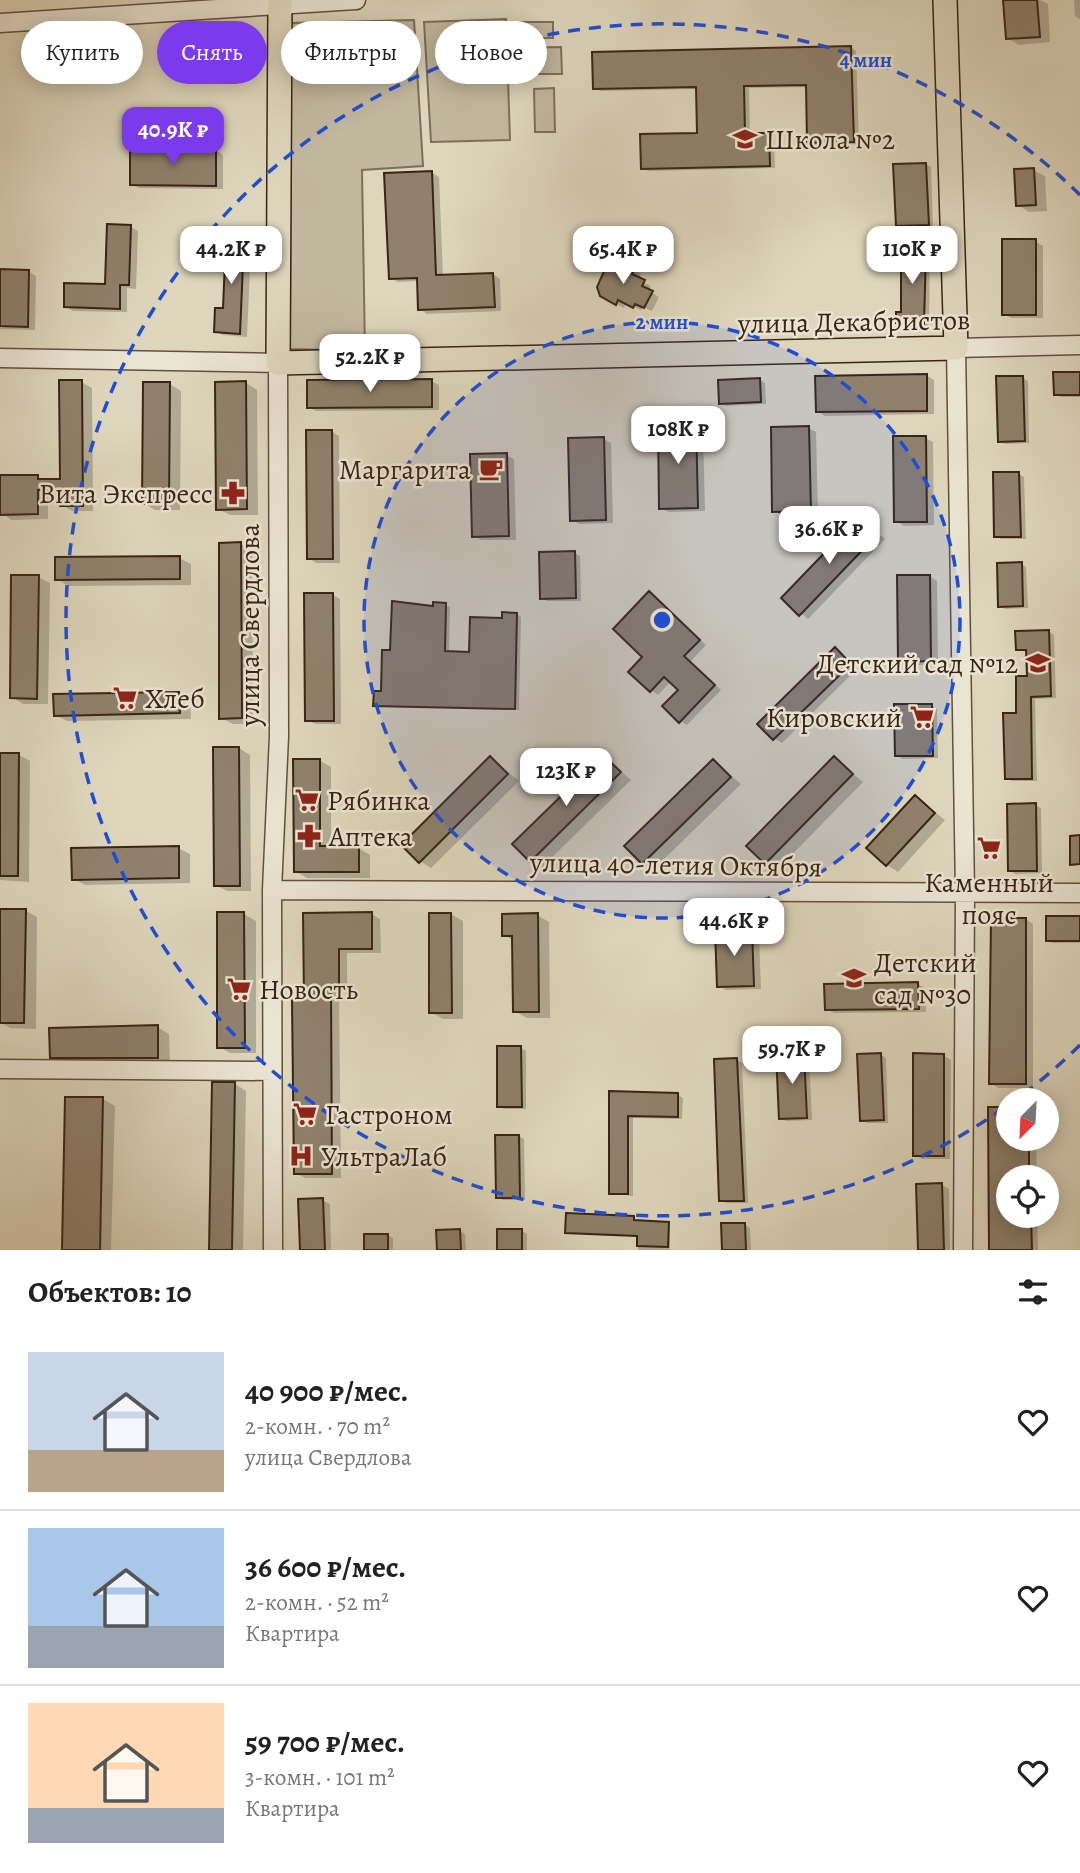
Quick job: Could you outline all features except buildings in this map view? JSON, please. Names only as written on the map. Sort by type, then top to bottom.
[{"type":"main road","points":[[945,0],[956,348]]},
{"type":"main road","name":"улица Свердлова","points":[[278,363],[280,2]]},
{"type":"main road","name":"улица Декабристов","points":[[278,363],[956,348]]},
{"type":"street","points":[[0,23],[96,7],[356,0]]},
{"type":"street","name":"улица Декабристов","points":[[956,348],[1080,345]]},
{"type":"street","points":[[956,348],[965,892],[963,1250]]},
{"type":"street","name":"улица Декабристов","points":[[0,358],[278,363]]},
{"type":"street","name":"улица Свердлова","points":[[273,1250],[272,890],[279,736],[278,363]]},
{"type":"street","name":"улица 40-летия Октября","points":[[272,890],[1080,893]]},
{"type":"street","points":[[0,1069],[272,1070]]},
{"type":"shaded area","points":[[506,19],[506,21],[451,21]]},
{"type":"shaded area","points":[[424,22],[435,22],[435,84],[508,84],[510,140],[431,142]]},
{"type":"shaded area","points":[[547,22],[553,22],[553,38],[547,38]]},
{"type":"shaded area","points":[[547,47],[561,47],[562,74],[547,74]]},
{"type":"shaded area","points":[[291,84],[418,84],[423,166],[362,170],[365,351],[290,349]]},
{"type":"shaded area","points":[[554,88],[555,132],[535,132],[534,89]]},
{"type":"place","name":"Школа №2","points":[[745,139]]},
{"type":"place","name":"Маргарита","points":[[491,469]]},
{"type":"place","name":"Вита Экспресс","points":[[233,493]]},
{"type":"place","name":"Детский сад №12","points":[[1038,663]]},
{"type":"place","name":"Хлеб","points":[[125,698]]},
{"type":"place","name":"Кировский","points":[[922,717]]},
{"type":"place","name":"Рябинка","points":[[307,800]]},
{"type":"place","name":"Аптека","points":[[309,836]]},
{"type":"place","name":"Каменный пояс","points":[[989,848]]},
{"type":"place","name":"Детский сад №30","points":[[854,978]]},
{"type":"place","name":"Новость","points":[[239,989]]},
{"type":"place","name":"Гастроном","points":[[305,1114]]},
{"type":"place","name":"УльтраЛаб","points":[[301,1156]]}]
